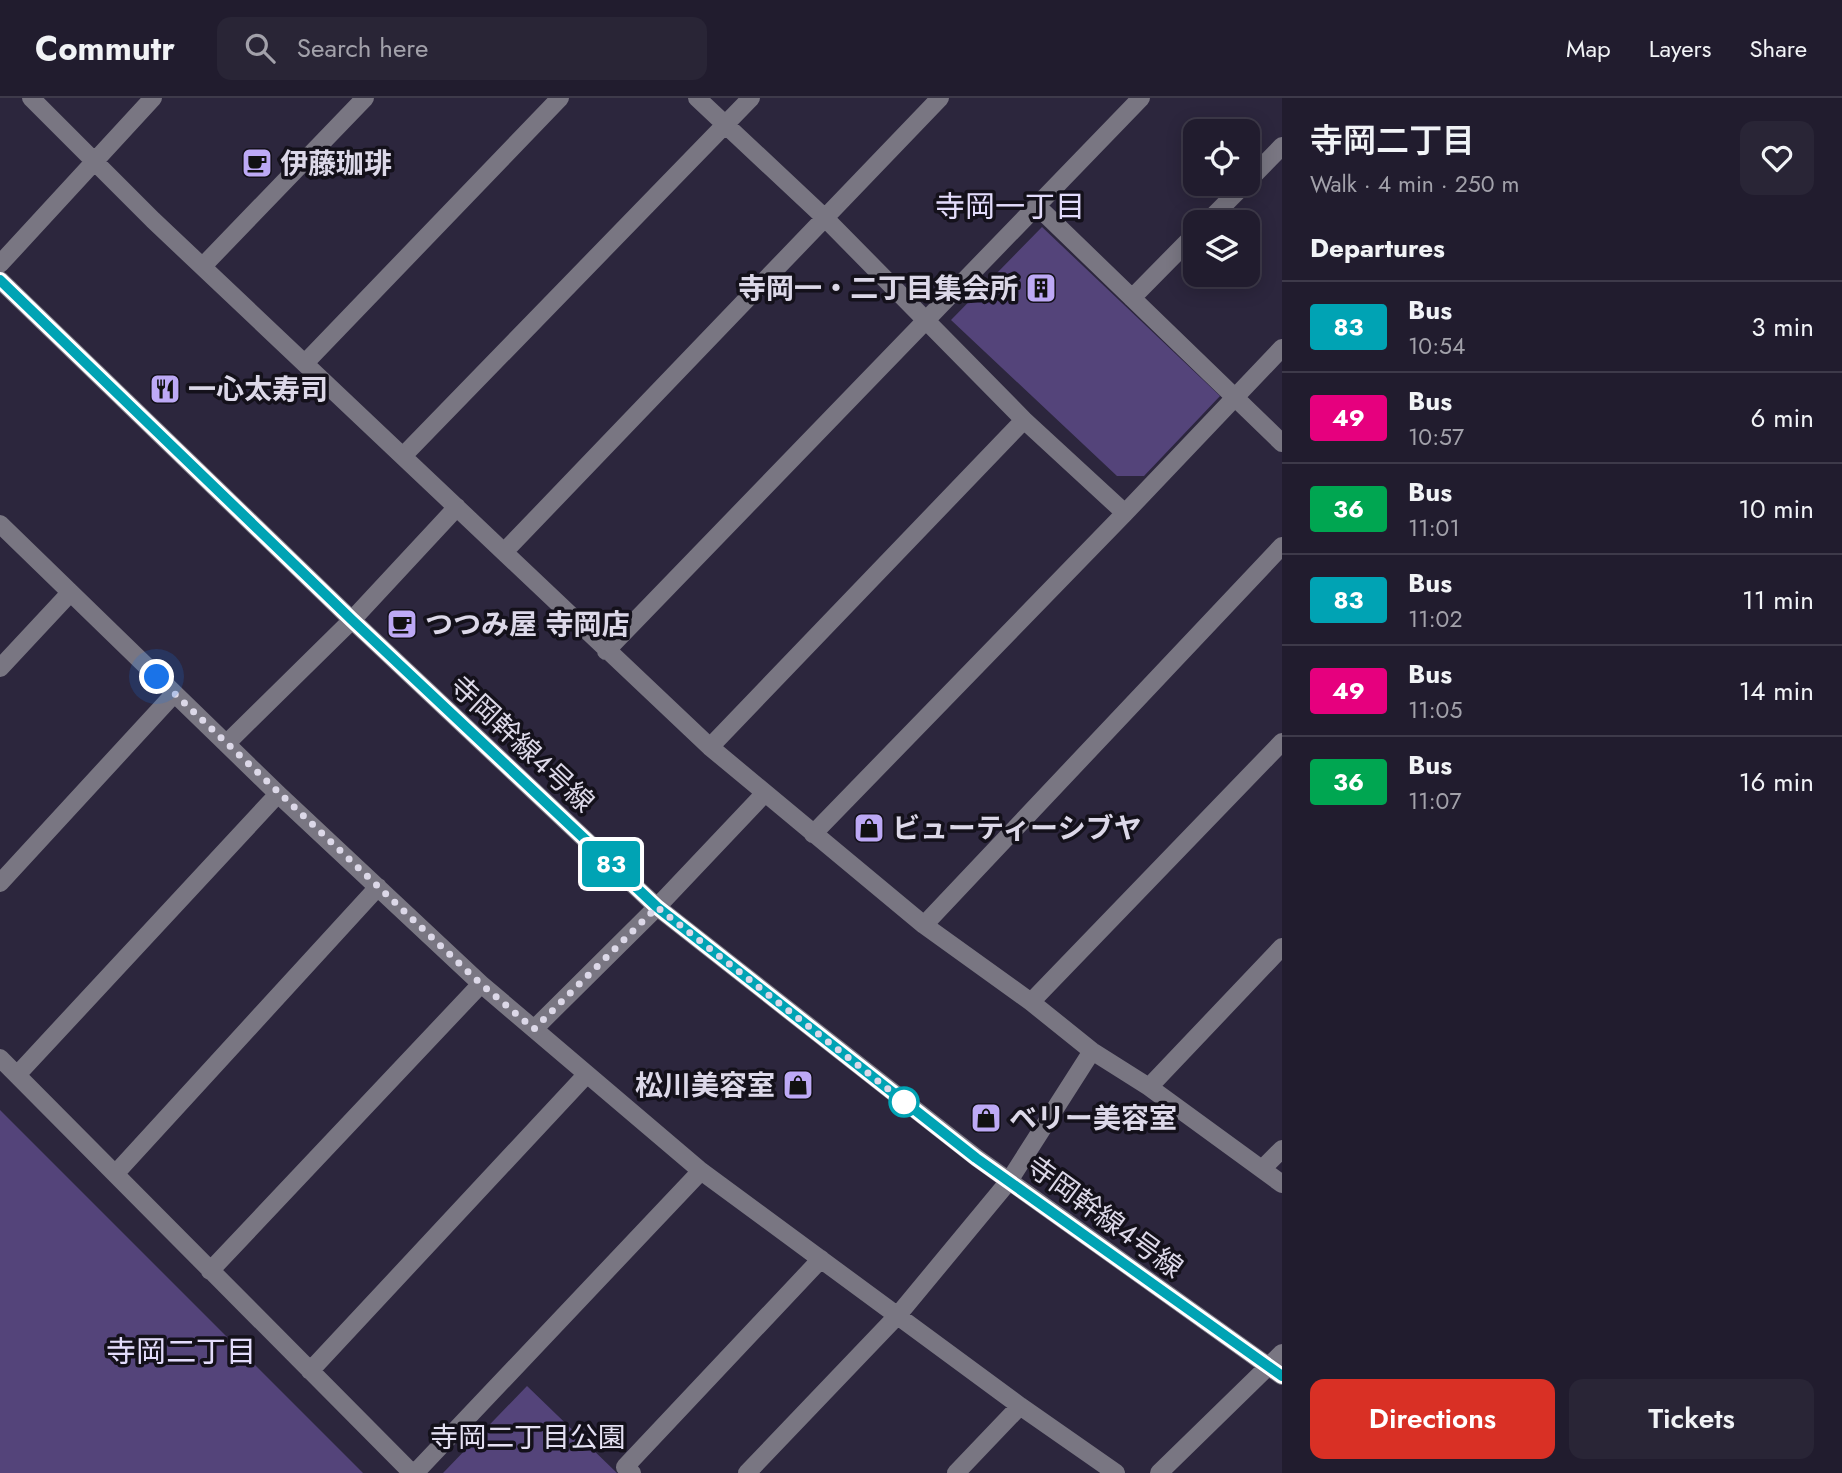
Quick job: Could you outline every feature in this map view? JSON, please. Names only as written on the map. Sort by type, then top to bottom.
[{"type":"street","points":[[31,98],[93,161],[710,747],[924,925],[1031,1002],[1092,1051],[1149,1087],[1282,1184]]},
{"type":"street","points":[[0,264],[153,98]]},
{"type":"street","points":[[203,266],[365,98]]},
{"type":"street","points":[[305,363],[560,98]]},
{"type":"street","points":[[696,98],[825,218],[1024,420],[1125,513]]},
{"type":"street","points":[[403,456],[751,98]]},
{"type":"street","points":[[504,552],[940,98]]},
{"type":"street","points":[[606,651],[1141,98]]},
{"type":"street","points":[[1260,169],[1282,146]]},
{"type":"street","points":[[1219,210],[1234,196]]},
{"type":"street","points":[[1037,206],[1282,443]]},
{"type":"street","points":[[1132,298],[1183,246]]},
{"type":"street","name":"寺岡幹線4号線","points":[[0,280],[352,620],[657,907],[1009,1181],[1278,1365]]},
{"type":"street","points":[[813,834],[1282,348]]},
{"type":"street","points":[[710,747],[1024,420]]},
{"type":"street","points":[[227,743],[352,620],[457,507]]},
{"type":"street","points":[[0,524],[174,694],[481,984],[701,1171],[1020,1406],[1116,1473]]},
{"type":"street","points":[[924,925],[1282,546]]},
{"type":"street","points":[[0,668],[70,593]]},
{"type":"street","points":[[0,883],[174,694]]},
{"type":"street","points":[[1031,1002],[1282,742]]},
{"type":"street","points":[[17,1075],[278,793]]},
{"type":"street","points":[[534,1029],[657,907],[765,793]]},
{"type":"street","points":[[116,1173],[378,887]]},
{"type":"street","points":[[1149,1087],[1282,947]]},
{"type":"street","points":[[210,1271],[481,984]]},
{"type":"street","points":[[747,1473],[898,1315],[1009,1181],[1092,1051]]},
{"type":"street","points":[[0,1058],[414,1473],[701,1171]]},
{"type":"street","points":[[310,1371],[587,1074]]},
{"type":"street","points":[[1262,1169],[1282,1149]]},
{"type":"street","points":[[632,1473],[625,1467],[821,1259]]},
{"type":"street","points":[[1159,1473],[1278,1365]]},
{"type":"street","points":[[956,1473],[1020,1406]]},
{"type":"green space","points":[[1042,227],[1220,396],[1144,476],[1117,476],[951,320]]},
{"type":"green space","points":[[0,1110],[363,1473],[0,1473]]},
{"type":"green space","name":"寺岡二丁目公園","points":[[527,1386],[617,1473],[443,1473]]},
{"type":"bus line","name":"83","points":[[0,280],[352,620],[657,907],[976,1158],[1282,1376]]},
{"type":"place","name":"伊藤珈琲","points":[[257,163]]},
{"type":"place","name":"寺岡一・二丁目集会所","points":[[1041,288]]},
{"type":"place","name":"一心太寿司","points":[[165,389]]},
{"type":"place","name":"つつみ屋 寺岡店","points":[[402,624]]},
{"type":"place","name":"ビューティーシブヤ","points":[[869,828]]},
{"type":"place","name":"松川美容室","points":[[798,1085]]},
{"type":"place","name":"ベリー美容室","points":[[986,1118]]},
{"type":"district","name":"寺岡一丁目","points":[[1010,206]]},
{"type":"district","name":"寺岡二丁目","points":[[181,1351]]},
{"type":"route","points":[[157,677],[481,984],[534,1029],[657,907],[911,1107],[904,1102]]}]
